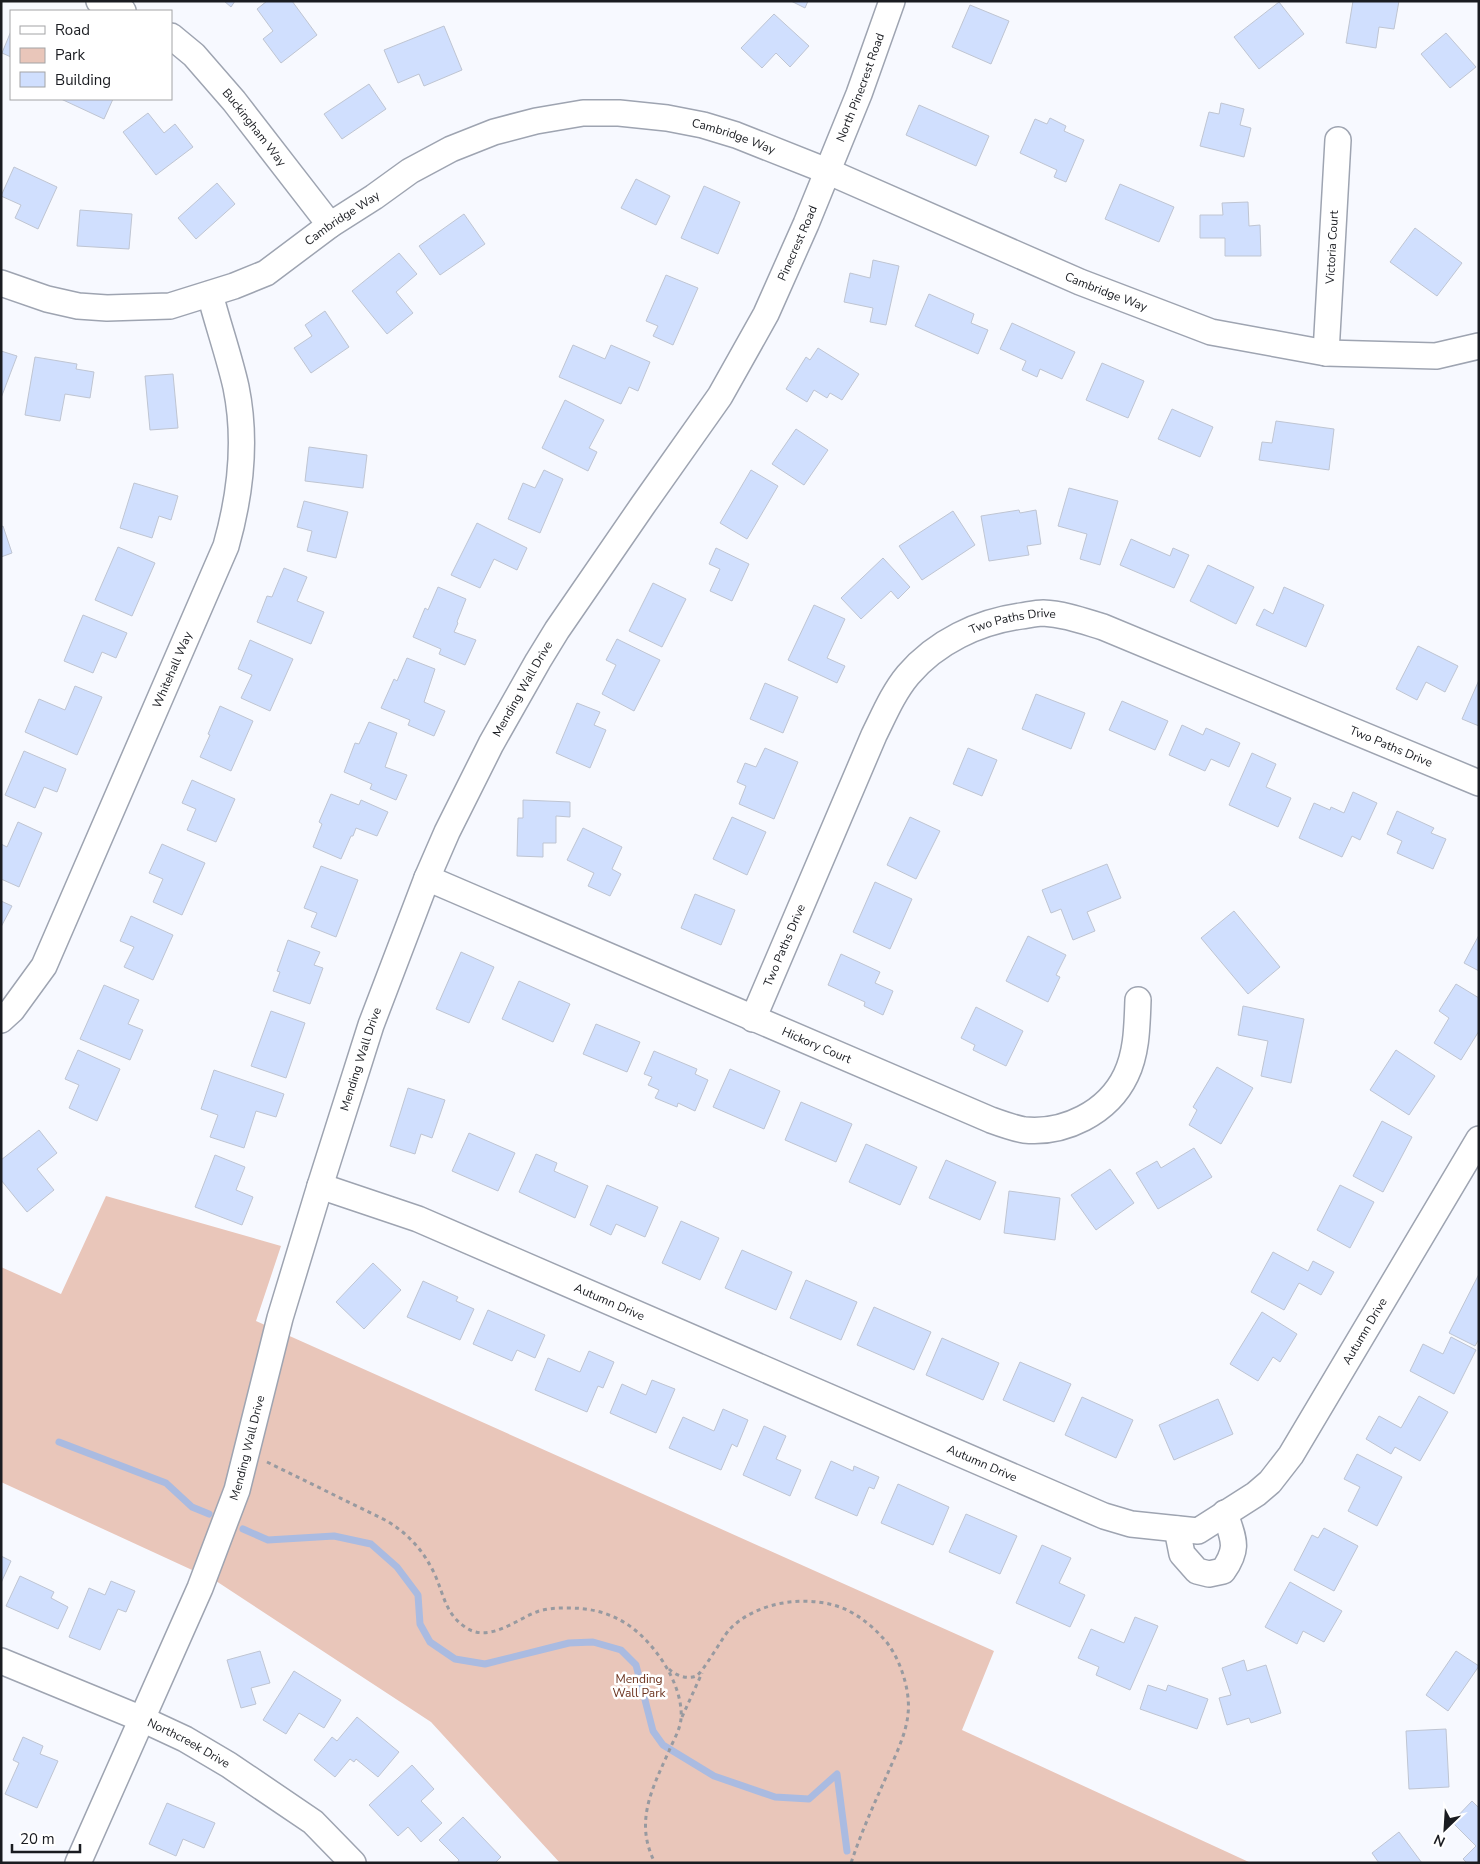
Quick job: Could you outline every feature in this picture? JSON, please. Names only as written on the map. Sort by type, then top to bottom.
[{"type":"street","points":[[98,1],[120,10]]},
{"type":"street","name":"North Pinecrest Road","points":[[828,171],[859,94],[892,1]]},
{"type":"street","name":"Buckingham Way","points":[[172,37],[194,55],[234,101],[330,225]]},
{"type":"street","name":"Cambridge Way","points":[[1,283],[39,296],[78,306],[115,308],[170,306],[210,294],[266,273],[330,225],[374,198],[410,171],[451,149],[494,132],[536,120],[583,113],[619,113],[667,118],[703,125],[736,135],[828,171],[1080,282],[1211,332],[1326,353],[1436,356],[1479,346]]},
{"type":"street","name":"Victoria Court","points":[[1326,353],[1338,140]]},
{"type":"street","name":"Pinecrest Road","points":[[766,314],[828,171]]},
{"type":"street","name":"Whitehall Way","points":[[1,1020],[12,1010],[44,966],[226,546],[240,490],[242,442],[236,387],[210,294]]},
{"type":"street","name":"Mending Wall Drive","points":[[78,1863],[220,1538],[237,1490],[280,1318],[370,1025],[427,878],[447,832],[490,744],[538,661],[643,504],[720,396],[766,314]]},
{"type":"street","name":"Two Paths Drive","points":[[752,1019],[874,736],[895,692],[908,675],[926,657],[974,627],[1010,618],[1042,613],[1069,617],[1103,627],[1479,783]]},
{"type":"street","name":"Hickory Court","points":[[427,878],[752,1019],[1008,1126],[1038,1130],[1068,1125],[1090,1115],[1107,1101],[1126,1076],[1132,1058],[1136,1037],[1138,1000]]},
{"type":"street","name":"Autumn Drive","points":[[320,1186],[418,1219],[1104,1516],[1131,1524],[1198,1531],[1256,1494],[1270,1482],[1291,1455],[1479,1139]]},
{"type":"street","points":[[1177,1529],[1182,1554],[1197,1571],[1209,1574],[1224,1571],[1232,1559],[1235,1545],[1225,1514]]},
{"type":"street","name":"Northcreek Drive","points":[[1,1661],[142,1719],[185,1739],[313,1822],[353,1863]]},
{"type":"path","points":[[246,1452],[400,1528],[415,1543],[426,1558],[449,1611],[465,1627],[474,1631],[484,1632],[503,1628],[539,1611],[555,1608],[587,1608],[602,1612],[626,1624],[642,1636],[675,1675],[696,1676],[702,1672]]},
{"type":"path","points":[[655,1863],[644,1825],[652,1792],[681,1718],[702,1672],[718,1644],[739,1621],[760,1610],[788,1603],[807,1601],[836,1606],[850,1612],[864,1621],[889,1644],[897,1659],[908,1700],[908,1715],[898,1750],[850,1863]]},
{"type":"path","points":[[668,1668],[675,1686],[681,1718]]},
{"type":"green space","name":"Mending Wall Park","points":[[106,1196],[281,1246],[256,1321],[994,1651],[962,1730],[1251,1863],[560,1863],[431,1722],[216,1581],[1,1482],[1,1267],[61,1294]]},
{"type":"building","points":[[224,1],[235,1],[231,7]]},
{"type":"building","points":[[267,1],[292,1],[317,35],[281,63],[263,39],[273,31],[257,9]]},
{"type":"building","points":[[791,1],[808,1],[805,8]]},
{"type":"building","points":[[1353,1],[1399,1],[1394,29],[1379,27],[1376,48],[1346,43]]},
{"type":"building","points":[[1279,2],[1304,34],[1259,69],[1234,37]]},
{"type":"building","points":[[970,5],[1009,21],[991,64],[952,47]]},
{"type":"building","points":[[774,14],[809,46],[790,67],[776,53],[762,68],[741,48]]},
{"type":"building","points":[[444,26],[462,70],[424,86],[419,74],[398,83],[384,50]]},
{"type":"building","points":[[10,33],[10,57],[2,53]]},
{"type":"building","points":[[1446,33],[1476,67],[1450,88],[1421,54]]},
{"type":"building","points":[[369,84],[386,109],[342,139],[324,114]]},
{"type":"building","points":[[63,100],[113,100],[104,119]]},
{"type":"building","points":[[1221,103],[1244,109],[1240,125],[1251,128],[1244,157],[1200,146],[1209,112],[1219,114]]},
{"type":"building","points":[[919,105],[989,136],[976,166],[906,135]]},
{"type":"building","points":[[148,113],[164,133],[175,124],[193,147],[156,175],[123,132]]},
{"type":"building","points":[[1050,118],[1066,126],[1064,131],[1084,140],[1066,182],[1054,177],[1057,170],[1020,153],[1035,119],[1047,124]]},
{"type":"building","points":[[14,167],[57,187],[38,229],[15,218],[21,205],[1,196]]},
{"type":"building","points":[[636,179],[670,196],[656,225],[621,208]]},
{"type":"building","points":[[217,183],[235,204],[196,239],[178,218]]},
{"type":"building","points":[[1120,184],[1174,207],[1159,242],[1105,219]]},
{"type":"building","points":[[704,186],[740,202],[718,254],[681,238]]},
{"type":"building","points":[[1248,202],[1249,226],[1260,225],[1261,256],[1225,256],[1225,238],[1200,238],[1200,215],[1223,215],[1222,203]]},
{"type":"building","points":[[80,210],[132,214],[129,249],[77,246]]},
{"type":"building","points":[[464,214],[485,244],[440,275],[419,246]]},
{"type":"building","points":[[1415,228],[1462,263],[1437,296],[1390,262]]},
{"type":"building","points":[[399,253],[417,274],[396,292],[413,313],[387,334],[352,291]]},
{"type":"building","points":[[873,260],[899,266],[886,325],[870,322],[873,308],[844,302],[850,273],[870,278]]},
{"type":"building","points":[[666,275],[698,288],[673,345],[653,336],[658,326],[646,321]]},
{"type":"building","points":[[929,294],[974,314],[971,323],[988,330],[978,354],[915,326]]},
{"type":"building","points":[[325,311],[349,347],[311,373],[294,348],[312,336],[305,325]]},
{"type":"building","points":[[1012,323],[1075,352],[1062,379],[1040,369],[1037,377],[1022,370],[1026,361],[1000,349]]},
{"type":"building","points":[[573,345],[605,359],[611,345],[650,362],[638,391],[629,387],[621,404],[559,377]]},
{"type":"building","points":[[818,348],[859,374],[842,400],[830,393],[827,398],[814,390],[807,402],[786,389],[806,357],[810,360]]},
{"type":"building","points":[[1,351],[17,356],[1,398]]},
{"type":"building","points":[[35,357],[77,364],[76,369],[94,372],[90,398],[65,394],[60,421],[25,415]]},
{"type":"building","points":[[1102,363],[1144,381],[1128,418],[1086,400]]},
{"type":"building","points":[[173,374],[178,428],[150,430],[145,376]]},
{"type":"building","points":[[565,400],[604,420],[589,448],[597,452],[588,471],[542,448]]},
{"type":"building","points":[[1172,409],[1213,427],[1200,457],[1158,439]]},
{"type":"building","points":[[1276,421],[1334,429],[1329,470],[1259,460],[1262,442],[1272,443]]},
{"type":"building","points":[[796,429],[828,450],[804,485],[772,464]]},
{"type":"building","points":[[309,447],[367,455],[363,488],[305,481]]},
{"type":"building","points":[[544,470],[563,479],[540,533],[508,519],[523,483],[535,488]]},
{"type":"building","points":[[751,470],[778,486],[747,539],[720,523]]},
{"type":"building","points":[[134,483],[178,496],[171,520],[159,516],[152,538],[120,528]]},
{"type":"building","points":[[1069,488],[1118,501],[1100,565],[1080,559],[1087,534],[1058,526]]},
{"type":"building","points":[[304,501],[348,512],[336,558],[307,551],[312,531],[297,527]]},
{"type":"building","points":[[1019,510],[1020,513],[1036,510],[1041,544],[1027,546],[1029,555],[989,561],[981,516]]},
{"type":"building","points":[[953,511],[975,545],[922,580],[899,546]]},
{"type":"building","points":[[477,523],[527,548],[517,570],[494,559],[480,588],[451,575]]},
{"type":"building","points":[[3,526],[12,553],[1,557],[1,527]]},
{"type":"building","points":[[1131,539],[1170,556],[1173,548],[1189,555],[1174,588],[1120,565]]},
{"type":"building","points":[[118,547],[155,563],[132,616],[95,600]]},
{"type":"building","points":[[716,548],[749,564],[732,601],[710,591],[720,569],[709,564]]},
{"type":"building","points":[[883,558],[910,587],[898,599],[891,591],[861,619],[841,598]]},
{"type":"building","points":[[1208,565],[1254,587],[1236,624],[1190,601]]},
{"type":"building","points":[[284,568],[307,577],[297,601],[324,612],[311,644],[257,622],[267,596],[272,597]]},
{"type":"building","points":[[653,583],[686,599],[662,647],[629,631]]},
{"type":"building","points":[[438,587],[466,599],[454,632],[476,640],[465,665],[439,654],[441,649],[413,637],[425,608],[428,610]]},
{"type":"building","points":[[1284,587],[1324,605],[1306,647],[1256,625],[1264,609],[1273,614]]},
{"type":"building","points":[[814,605],[845,619],[827,658],[845,666],[837,683],[788,660]]},
{"type":"building","points":[[83,615],[127,633],[116,658],[102,652],[93,673],[64,661]]},
{"type":"building","points":[[617,639],[660,660],[634,711],[602,694],[616,665],[606,660]]},
{"type":"building","points":[[250,640],[293,659],[270,711],[241,698],[252,675],[238,669]]},
{"type":"building","points":[[1418,646],[1458,666],[1445,692],[1426,682],[1417,700],[1396,689]]},
{"type":"building","points":[[407,658],[435,669],[424,702],[445,711],[434,736],[408,725],[410,720],[381,708],[394,679],[397,681]]},
{"type":"building","points":[[1479,680],[1479,726],[1462,719]]},
{"type":"building","points":[[765,683],[798,697],[783,733],[750,719]]},
{"type":"building","points":[[75,686],[102,697],[77,755],[25,732],[39,699],[65,710]]},
{"type":"building","points":[[1036,694],[1085,713],[1071,749],[1022,729]]},
{"type":"building","points":[[1122,701],[1168,721],[1155,750],[1109,730]]},
{"type":"building","points":[[577,703],[600,712],[594,725],[606,730],[590,768],[556,753]]},
{"type":"building","points":[[220,706],[253,721],[231,771],[200,757]]},
{"type":"building","points":[[369,722],[397,733],[385,767],[407,775],[396,800],[370,789],[372,784],[344,772],[355,743],[359,744]]},
{"type":"building","points":[[1182,725],[1203,735],[1206,728],[1240,743],[1229,767],[1211,759],[1205,771],[1169,755]]},
{"type":"building","points":[[765,748],[798,762],[774,819],[739,804],[746,786],[737,782],[745,763],[756,767]]},
{"type":"building","points":[[968,748],[997,760],[982,796],[953,784]]},
{"type":"building","points":[[24,751],[66,769],[57,792],[44,787],[35,808],[5,795]]},
{"type":"building","points":[[1252,753],[1276,764],[1266,787],[1291,798],[1278,827],[1229,805]]},
{"type":"building","points":[[192,780],[235,799],[216,842],[187,830],[196,809],[182,803]]},
{"type":"building","points":[[1353,792],[1377,803],[1360,840],[1352,836],[1342,857],[1299,838],[1314,803],[1330,810],[1331,807],[1344,813]]},
{"type":"building","points":[[331,794],[359,805],[361,800],[388,812],[377,836],[356,828],[341,859],[313,847],[322,824],[319,822]]},
{"type":"building","points":[[523,800],[570,802],[570,817],[556,816],[556,843],[543,843],[543,857],[517,856],[518,818],[523,818]]},
{"type":"building","points":[[1397,811],[1434,828],[1431,833],[1446,839],[1433,869],[1397,853],[1402,841],[1387,834]]},
{"type":"building","points":[[732,817],[766,832],[747,875],[713,859]]},
{"type":"building","points":[[910,817],[940,831],[916,879],[887,865]]},
{"type":"building","points":[[18,822],[42,833],[19,887],[1,879],[1,844],[7,847]]},
{"type":"building","points":[[583,828],[622,847],[612,869],[621,874],[610,896],[588,886],[594,873],[567,860]]},
{"type":"building","points":[[162,844],[205,863],[182,915],[153,902],[163,879],[149,873]]},
{"type":"building","points":[[1107,864],[1121,898],[1087,912],[1095,931],[1073,940],[1061,909],[1051,913],[1042,890]]},
{"type":"building","points":[[321,866],[358,880],[336,937],[311,927],[317,913],[304,908]]},
{"type":"building","points":[[875,882],[912,899],[890,949],[853,932]]},
{"type":"building","points":[[695,894],[735,910],[721,945],[681,928]]},
{"type":"building","points":[[1,901],[12,906],[1,927]]},
{"type":"building","points":[[1234,911],[1280,967],[1248,994],[1201,938]]},
{"type":"building","points":[[131,916],[173,935],[153,980],[124,967],[134,947],[120,941]]},
{"type":"building","points":[[1479,935],[1479,971],[1464,963]]},
{"type":"building","points":[[1028,936],[1066,955],[1056,975],[1060,977],[1048,1002],[1006,981]]},
{"type":"building","points":[[288,940],[320,952],[314,965],[323,968],[310,1004],[273,991],[280,972],[277,971]]},
{"type":"building","points":[[461,952],[494,967],[469,1023],[436,1009]]},
{"type":"building","points":[[841,954],[880,972],[875,983],[893,991],[883,1015],[864,1006],[865,1002],[828,985]]},
{"type":"building","points":[[519,981],[570,1004],[553,1042],[502,1019]]},
{"type":"building","points":[[1456,984],[1479,998],[1479,1031],[1461,1060],[1434,1043],[1449,1018],[1439,1011]]},
{"type":"building","points":[[104,985],[139,1000],[128,1024],[143,1030],[130,1060],[80,1039]]},
{"type":"building","points":[[1243,1006],[1304,1019],[1291,1083],[1261,1076],[1268,1041],[1238,1035]]},
{"type":"building","points":[[976,1007],[1023,1031],[1006,1066],[973,1050],[975,1045],[961,1038]]},
{"type":"building","points":[[271,1011],[305,1023],[286,1078],[251,1066]]},
{"type":"building","points":[[596,1024],[640,1042],[627,1072],[583,1054]]},
{"type":"building","points":[[78,1050],[120,1069],[97,1121],[69,1108],[79,1085],[65,1079]]},
{"type":"building","points":[[1396,1050],[1435,1076],[1409,1115],[1370,1090]]},
{"type":"building","points":[[654,1051],[697,1069],[695,1074],[708,1080],[695,1111],[678,1103],[677,1107],[655,1098],[659,1090],[648,1085],[652,1077],[644,1074]]},
{"type":"building","points":[[1217,1067],[1253,1088],[1221,1144],[1189,1125],[1197,1110],[1193,1107]]},
{"type":"building","points":[[730,1069],[780,1091],[764,1129],[713,1107]]},
{"type":"building","points":[[214,1070],[284,1094],[276,1117],[256,1111],[244,1148],[210,1137],[218,1115],[201,1109]]},
{"type":"building","points":[[408,1088],[445,1100],[432,1138],[421,1134],[415,1154],[390,1146]]},
{"type":"building","points":[[801,1102],[852,1124],[836,1162],[785,1140]]},
{"type":"building","points":[[1382,1121],[1412,1137],[1383,1192],[1353,1176]]},
{"type":"building","points":[[39,1130],[57,1153],[37,1169],[54,1190],[27,1212],[1,1180],[1,1160]]},
{"type":"building","points":[[469,1133],[515,1153],[498,1191],[452,1171]]},
{"type":"building","points":[[866,1144],[917,1167],[900,1205],[849,1182]]},
{"type":"building","points":[[1194,1148],[1212,1177],[1158,1209],[1136,1173],[1157,1161],[1161,1168]]},
{"type":"building","points":[[536,1154],[557,1163],[554,1171],[588,1186],[575,1218],[519,1192]]},
{"type":"building","points":[[215,1155],[245,1167],[236,1190],[253,1197],[242,1225],[195,1207]]},
{"type":"building","points":[[946,1160],[996,1182],[980,1220],[929,1198]]},
{"type":"building","points":[[1110,1169],[1134,1203],[1096,1230],[1071,1195]]},
{"type":"building","points":[[607,1185],[658,1207],[645,1237],[616,1224],[611,1235],[590,1225]]},
{"type":"building","points":[[1340,1185],[1374,1202],[1350,1248],[1317,1230]]},
{"type":"building","points":[[1009,1191],[1060,1198],[1055,1240],[1004,1233]]},
{"type":"building","points":[[681,1221],[719,1238],[700,1280],[662,1263]]},
{"type":"building","points":[[742,1250],[792,1272],[776,1310],[725,1288]]},
{"type":"building","points":[[1273,1252],[1308,1271],[1313,1261],[1334,1272],[1321,1295],[1299,1283],[1284,1310],[1251,1292]]},
{"type":"building","points":[[373,1263],[401,1290],[364,1329],[336,1302]]},
{"type":"building","points":[[1479,1274],[1479,1339],[1475,1346],[1449,1333]]},
{"type":"building","points":[[806,1280],[857,1302],[841,1340],[790,1318]]},
{"type":"building","points":[[423,1281],[458,1297],[456,1301],[474,1309],[460,1340],[407,1317]]},
{"type":"building","points":[[874,1307],[931,1332],[914,1370],[857,1345]]},
{"type":"building","points":[[488,1310],[545,1335],[535,1358],[517,1350],[512,1361],[473,1344]]},
{"type":"building","points":[[1262,1312],[1297,1334],[1280,1362],[1273,1357],[1258,1381],[1230,1364]]},
{"type":"building","points":[[1451,1337],[1476,1350],[1454,1394],[1410,1371],[1423,1344],[1443,1354]]},
{"type":"building","points":[[942,1338],[999,1363],[983,1400],[926,1375]]},
{"type":"building","points":[[589,1351],[614,1362],[603,1388],[598,1386],[587,1412],[535,1390],[548,1358],[580,1372]]},
{"type":"building","points":[[1020,1362],[1071,1384],[1054,1422],[1003,1400]]},
{"type":"building","points":[[652,1380],[675,1389],[656,1433],[610,1413],[622,1384],[646,1395]]},
{"type":"building","points":[[1419,1396],[1448,1412],[1420,1461],[1395,1447],[1391,1454],[1366,1439],[1379,1416],[1401,1428]]},
{"type":"building","points":[[1082,1397],[1133,1420],[1116,1458],[1065,1435]]},
{"type":"building","points":[[1218,1399],[1233,1434],[1174,1460],[1159,1425]]},
{"type":"building","points":[[723,1409],[748,1420],[737,1447],[732,1444],[721,1470],[669,1448],[683,1417],[714,1431]]},
{"type":"building","points":[[764,1426],[786,1436],[776,1459],[801,1470],[790,1496],[743,1475]]},
{"type":"building","points":[[1357,1454],[1402,1477],[1377,1526],[1348,1511],[1360,1487],[1344,1479]]},
{"type":"building","points":[[831,1461],[853,1471],[854,1466],[879,1477],[874,1489],[869,1487],[857,1516],[815,1498]]},
{"type":"building","points":[[898,1484],[949,1507],[933,1545],[881,1523]]},
{"type":"building","points":[[966,1514],[1017,1536],[1000,1574],[949,1552]]},
{"type":"building","points":[[1324,1528],[1358,1546],[1334,1591],[1294,1570],[1312,1535],[1318,1538]]},
{"type":"building","points":[[1042,1545],[1071,1558],[1059,1583],[1085,1595],[1070,1627],[1016,1603]]},
{"type":"building","points":[[1,1556],[11,1561],[1,1583]]},
{"type":"building","points":[[20,1576],[54,1592],[51,1598],[68,1607],[58,1629],[6,1606]]},
{"type":"building","points":[[111,1581],[135,1591],[126,1612],[118,1609],[100,1650],[69,1637],[89,1588],[105,1595]]},
{"type":"building","points":[[1290,1582],[1342,1611],[1324,1642],[1303,1631],[1297,1644],[1265,1627]]},
{"type":"building","points":[[1135,1617],[1158,1626],[1130,1690],[1096,1675],[1099,1667],[1078,1658],[1091,1629],[1124,1643]]},
{"type":"building","points":[[260,1651],[270,1683],[251,1688],[256,1704],[241,1708],[227,1660]]},
{"type":"building","points":[[1456,1651],[1479,1666],[1448,1711],[1426,1695]]},
{"type":"building","points":[[1244,1660],[1247,1671],[1266,1665],[1281,1713],[1251,1723],[1249,1718],[1227,1725],[1219,1698],[1231,1695],[1222,1668]]},
{"type":"building","points":[[294,1671],[341,1700],[324,1728],[299,1713],[286,1734],[263,1720]]},
{"type":"building","points":[[1148,1685],[1166,1691],[1168,1685],[1208,1699],[1197,1729],[1140,1709]]},
{"type":"building","points":[[357,1717],[399,1752],[378,1777],[356,1759],[354,1762],[350,1759],[335,1777],[314,1760],[332,1737],[337,1741]]},
{"type":"building","points":[[1446,1729],[1449,1787],[1409,1789],[1406,1731]]},
{"type":"building","points":[[23,1737],[43,1746],[40,1754],[58,1761],[37,1808],[5,1794],[19,1763],[13,1760]]},
{"type":"building","points":[[412,1765],[434,1789],[421,1801],[442,1823],[421,1842],[408,1827],[398,1836],[369,1805]]},
{"type":"building","points":[[1472,1801],[1479,1808],[1479,1863],[1467,1863],[1463,1859],[1476,1846],[1452,1822]]},
{"type":"building","points":[[167,1803],[215,1823],[204,1848],[183,1839],[176,1856],[149,1844]]},
{"type":"building","points":[[463,1817],[501,1857],[495,1863],[457,1863],[459,1860],[439,1840]]},
{"type":"building","points":[[1399,1832],[1422,1863],[1379,1863],[1372,1853]]},
{"type":"waterway","points":[[59,1442],[166,1483],[192,1507],[209,1514]]},
{"type":"waterway","points":[[243,1529],[268,1540],[334,1536],[371,1544],[397,1567],[418,1595],[420,1624],[430,1642],[455,1659],[485,1664],[569,1643],[593,1642],[621,1650],[636,1665],[653,1731],[663,1745],[714,1776],[775,1797],[809,1799],[837,1774],[847,1851]]}]
